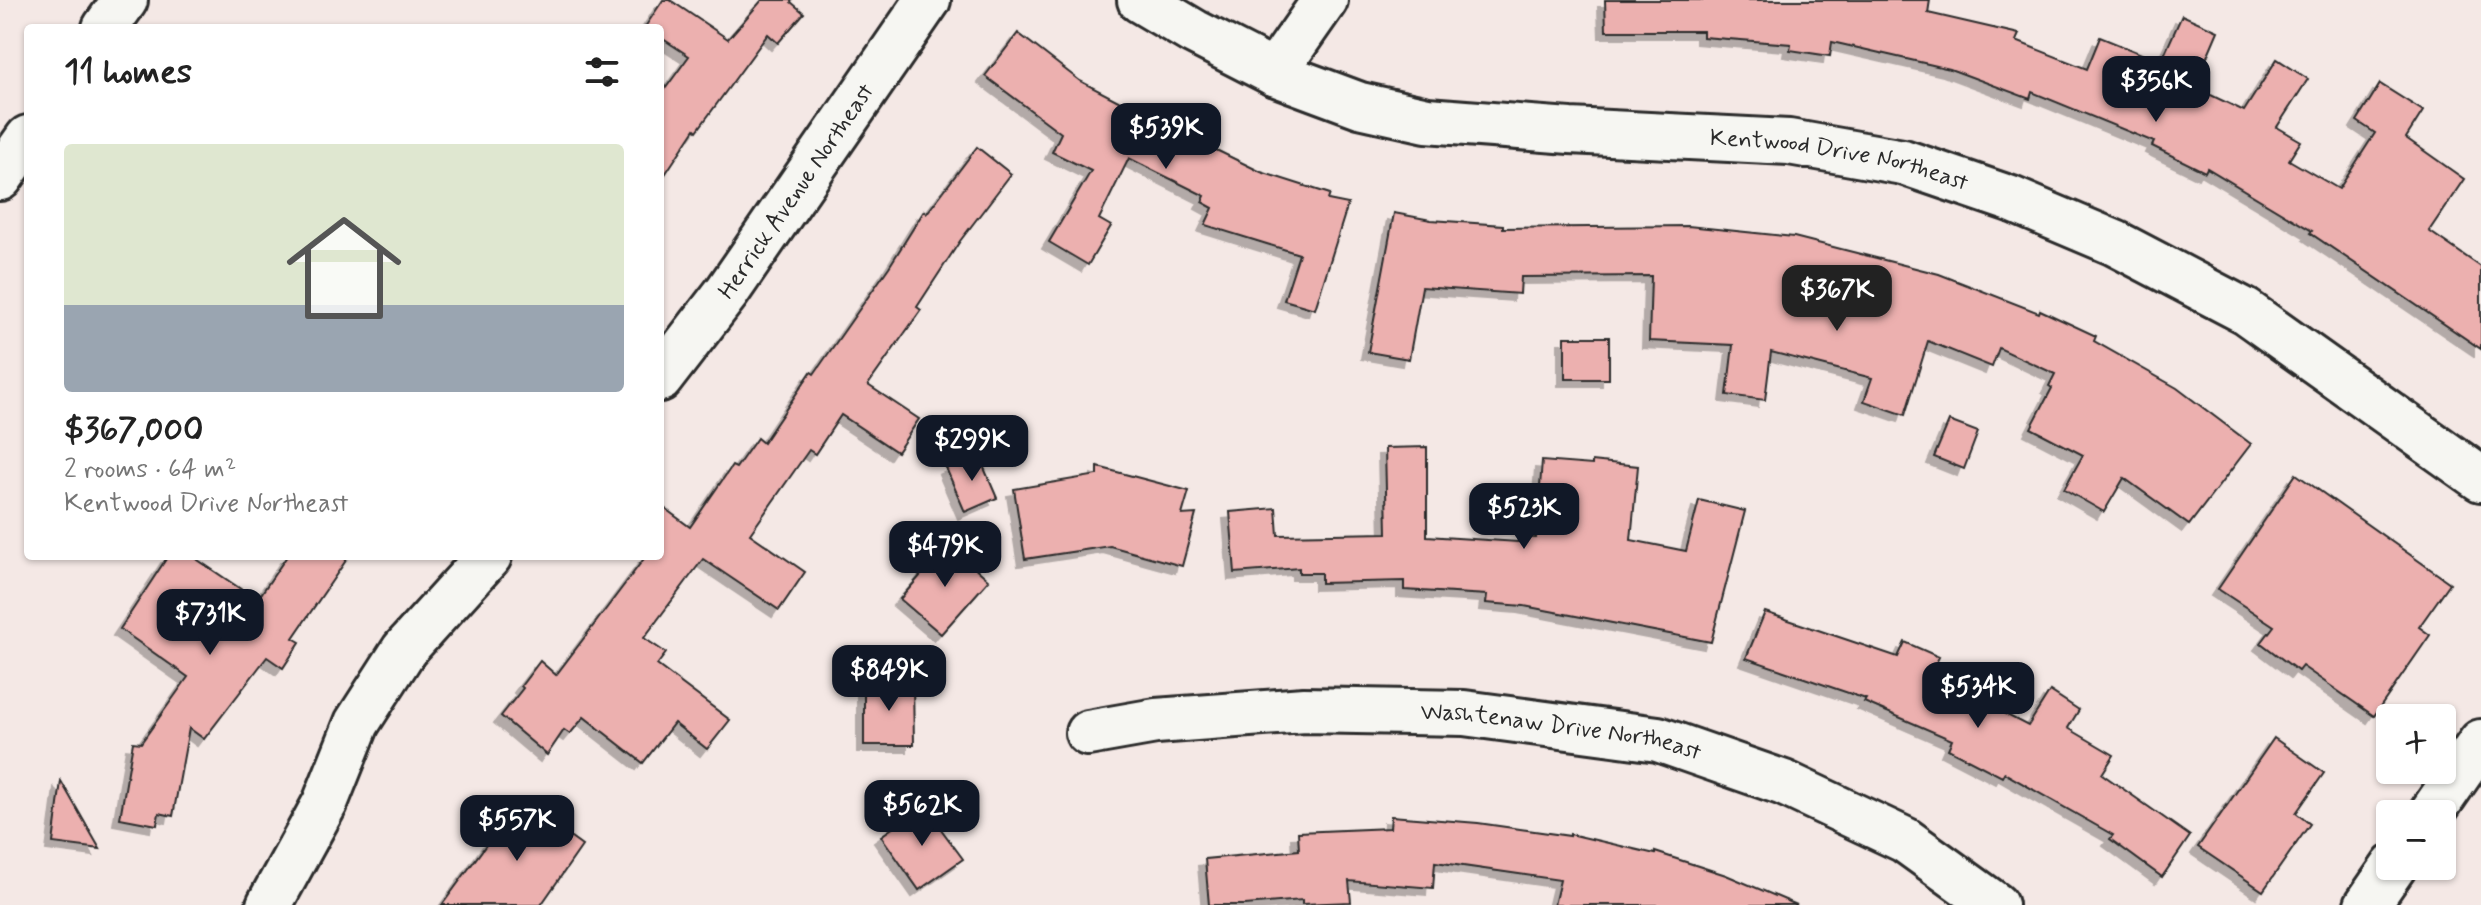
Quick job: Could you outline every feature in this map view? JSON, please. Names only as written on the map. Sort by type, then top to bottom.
[{"type":"street","points":[[108,24],[125,0]]},
{"type":"street","name":"Herrick Avenue Northeast","points":[[664,374],[727,292],[928,0]]},
{"type":"street","name":"Kentwood Drive Northeast","points":[[1140,0],[1274,73],[1360,105],[1427,120],[1789,142],[1903,162],[2011,199],[2115,243],[2245,311],[2481,479]]},
{"type":"street","points":[[1274,73],[1325,0]]},
{"type":"street","points":[[0,178],[24,144]]},
{"type":"street","points":[[269,905],[325,803],[357,723],[404,650],[485,560]]},
{"type":"street","name":"Washtenaw Drive Northeast","points":[[1088,733],[1156,721],[1304,710],[1464,713],[1658,739],[1784,783],[1905,840],[1995,905]]},
{"type":"street","points":[[2441,800],[2481,742]]},
{"type":"street","points":[[2367,905],[2384,880]]},
{"type":"building","points":[[663,0],[670,0],[728,39],[762,0],[792,0],[804,13],[778,43],[768,34],[697,131],[695,129],[664,176],[664,90],[689,56],[664,40],[664,24],[647,24]]},
{"type":"building","points":[[1605,0],[1930,0],[1928,13],[2019,34],[2016,41],[2087,69],[2100,37],[2161,62],[2182,15],[2218,31],[2194,87],[2244,111],[2277,59],[2308,79],[2277,127],[2301,141],[2289,160],[2339,189],[2375,133],[2357,121],[2380,84],[2423,111],[2406,138],[2464,179],[2429,231],[2481,267],[2481,349],[2310,233],[2312,231],[2207,168],[2205,172],[2152,146],[2154,142],[2032,92],[2030,99],[1950,69],[1832,42],[1830,56],[1790,50],[1791,44],[1703,37],[1703,31],[1606,31]]},
{"type":"building","points":[[1018,33],[1080,81],[1149,117],[1261,172],[1330,194],[1328,200],[1348,204],[1315,309],[1284,300],[1299,254],[1205,225],[1213,208],[1202,202],[1205,196],[1129,158],[1099,219],[1111,226],[1088,265],[1049,242],[1091,171],[1052,152],[1061,133],[985,76]]},
{"type":"building","points":[[977,147],[1011,174],[960,241],[917,307],[921,310],[868,385],[919,419],[897,452],[841,415],[815,454],[809,450],[750,534],[805,572],[779,610],[703,559],[644,638],[666,653],[657,665],[730,720],[707,749],[674,723],[643,763],[584,717],[570,734],[564,730],[547,755],[501,716],[523,688],[521,686],[540,661],[556,675],[643,560],[664,560],[664,508],[690,527],[732,466],[736,468],[757,438],[763,443],[889,267],[924,211],[927,213]]},
{"type":"building","points":[[1394,213],[1431,220],[1503,225],[1503,228],[1688,226],[1794,237],[1939,274],[2039,313],[2040,310],[2096,336],[2094,341],[2177,388],[2251,444],[2189,525],[2124,478],[2104,512],[2064,489],[2083,455],[2031,428],[2052,388],[2049,386],[2055,374],[1999,348],[1992,367],[1928,341],[1905,415],[1864,401],[1872,378],[1771,352],[1765,400],[1727,395],[1733,345],[1649,341],[1651,276],[1521,277],[1520,294],[1422,287],[1409,359],[1368,352]]},
{"type":"building","points":[[1565,337],[1609,337],[1609,379],[1565,379]]},
{"type":"building","points":[[1949,421],[1978,432],[1964,469],[1934,457]]},
{"type":"building","points":[[1427,447],[1427,536],[1518,542],[1518,537],[1536,538],[1542,461],[1592,465],[1592,461],[1638,466],[1631,540],[1686,551],[1699,500],[1745,511],[1711,642],[1524,606],[1486,603],[1487,595],[1404,590],[1404,581],[1321,583],[1321,573],[1299,573],[1299,568],[1235,573],[1230,512],[1276,508],[1278,535],[1387,533],[1385,448]]},
{"type":"building","points":[[978,454],[997,498],[965,512],[946,468]]},
{"type":"building","points":[[1098,467],[1189,491],[1182,515],[1196,514],[1182,566],[1110,546],[1025,559],[1014,489],[1098,475]]},
{"type":"building","points":[[2296,474],[2450,583],[2419,627],[2430,635],[2382,704],[2376,704],[2374,716],[2302,666],[2298,671],[2261,643],[2274,626],[2218,589]]},
{"type":"building","points":[[948,544],[989,580],[941,634],[900,599]]},
{"type":"building","points":[[165,560],[198,560],[257,600],[284,560],[346,560],[293,638],[300,642],[283,668],[267,657],[204,739],[189,728],[173,816],[159,813],[157,825],[120,818],[133,742],[141,743],[188,677],[120,629]]},
{"type":"building","points":[[1765,612],[1898,657],[1905,642],[1939,657],[1930,675],[2028,726],[2050,691],[2079,710],[2068,728],[2114,755],[2102,774],[2190,836],[2162,877],[2110,839],[2113,835],[2004,773],[2002,777],[1948,749],[1952,740],[1864,702],[1866,699],[1746,658]]},
{"type":"building","points":[[864,681],[913,681],[914,745],[864,745]]},
{"type":"building","points":[[2274,738],[2324,773],[2296,813],[2310,824],[2263,891],[2198,847]]},
{"type":"building","points":[[61,781],[100,849],[53,843]]},
{"type":"building","points":[[519,800],[582,846],[541,905],[442,905]]},
{"type":"building","points":[[924,806],[963,859],[919,890],[881,836]]},
{"type":"building","points":[[1391,816],[1570,834],[1655,852],[1726,875],[1797,905],[1554,905],[1560,880],[1435,862],[1433,888],[1349,881],[1351,902],[1302,904],[1302,900],[1209,905],[1205,859],[1299,850],[1298,832],[1390,828]]}]
